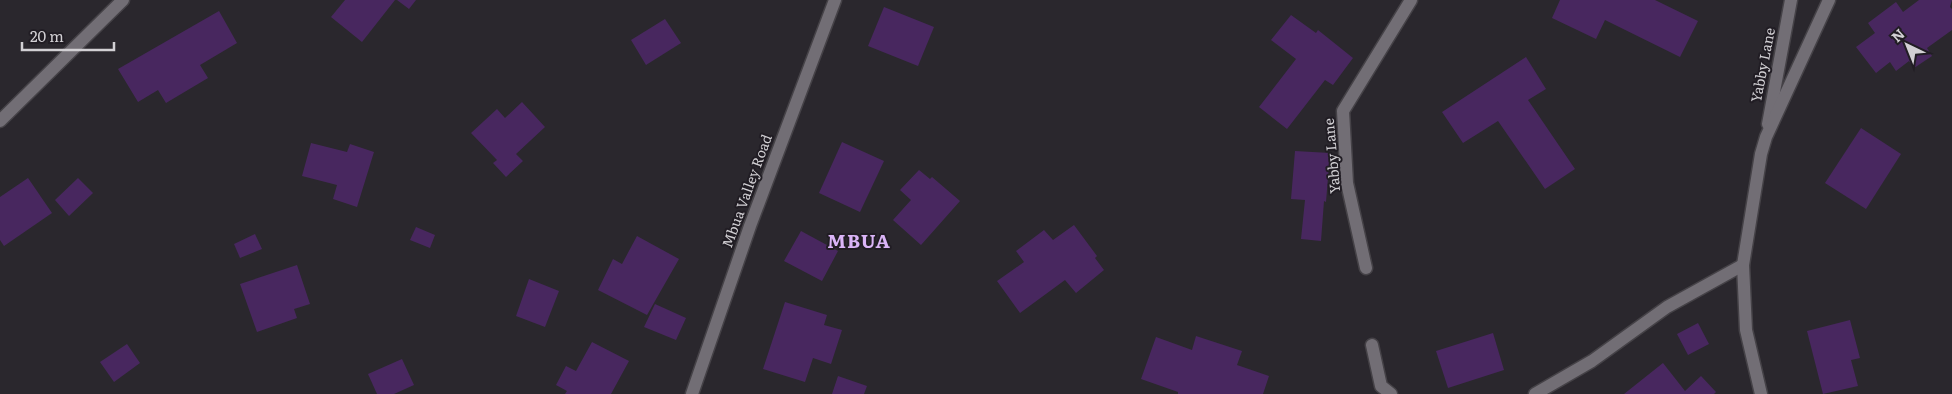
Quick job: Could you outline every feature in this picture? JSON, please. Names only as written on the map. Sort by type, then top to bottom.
[{"type":"street","points":[[0,121],[123,0]]},
{"type":"street","name":"Mbua Valley Road","points":[[692,394],[750,226],[835,0]]},
{"type":"street","name":"Yabby Lane","points":[[1366,268],[1347,183],[1343,111],[1411,0]]},
{"type":"street","name":"Yabby Lane","points":[[1766,137],[1791,0]]},
{"type":"street","points":[[1761,394],[1746,330],[1743,265],[1761,154],[1766,137],[1829,0]]},
{"type":"street","points":[[1535,394],[1592,361],[1668,307],[1743,265]]},
{"type":"street","points":[[1372,345],[1381,386],[1391,394]]},
{"type":"building","points":[[345,0],[395,0],[362,42],[331,17]]},
{"type":"building","points":[[397,0],[416,0],[409,9]]},
{"type":"building","points":[[1560,0],[1655,0],[1698,21],[1680,57],[1605,20],[1596,39],[1552,18]]},
{"type":"building","points":[[1919,0],[1952,0],[1950,7],[1952,9],[1952,30],[1927,48],[1932,56],[1914,68],[1909,61],[1896,71],[1890,62],[1876,73],[1856,47],[1875,33],[1868,23],[1896,2],[1903,12]]},
{"type":"building","points":[[884,7],[934,27],[918,66],[868,46]]},
{"type":"building","points":[[219,11],[237,43],[200,65],[208,78],[166,103],[158,90],[138,102],[118,69]]},
{"type":"building","points":[[1291,15],[1316,33],[1318,30],[1353,58],[1333,85],[1325,80],[1287,129],[1259,107],[1296,59],[1271,40]]},
{"type":"building","points":[[665,19],[681,43],[646,65],[631,40]]},
{"type":"building","points":[[1526,57],[1546,89],[1528,100],[1575,169],[1545,189],[1498,121],[1463,143],[1442,112]]},
{"type":"building","points":[[522,102],[545,127],[516,154],[523,161],[506,177],[493,163],[497,160],[471,133],[497,109],[505,118]]},
{"type":"building","points":[[1861,128],[1901,154],[1866,209],[1825,183]]},
{"type":"building","points":[[842,142],[884,161],[860,212],[819,193]]},
{"type":"building","points":[[311,143],[347,152],[350,144],[374,152],[357,207],[333,199],[337,185],[302,176]]},
{"type":"building","points":[[1295,151],[1330,153],[1321,241],[1301,239],[1305,200],[1291,199]]},
{"type":"building","points":[[919,170],[930,179],[932,177],[960,201],[921,245],[893,220],[911,200],[900,190]]},
{"type":"building","points":[[28,178],[52,213],[4,246],[0,240],[0,197]]},
{"type":"building","points":[[78,178],[93,193],[69,216],[55,200]]},
{"type":"building","points":[[1074,225],[1097,256],[1095,258],[1104,270],[1076,293],[1065,280],[1020,313],[997,281],[1024,262],[1016,251],[1044,230],[1053,240]]},
{"type":"building","points":[[416,227],[435,235],[430,248],[410,240]]},
{"type":"building","points":[[801,231],[838,251],[822,281],[784,261]]},
{"type":"building","points":[[255,234],[262,249],[240,258],[234,244]]},
{"type":"building","points":[[637,236],[679,259],[647,315],[598,290],[613,259],[622,264]]},
{"type":"building","points":[[297,265],[310,304],[294,309],[297,318],[257,332],[240,284]]},
{"type":"building","points":[[529,279],[559,291],[545,327],[516,316]]},
{"type":"building","points":[[785,302],[827,315],[824,325],[842,330],[831,364],[813,358],[805,382],[763,369]]},
{"type":"building","points":[[655,304],[686,318],[676,340],[644,327]]},
{"type":"building","points":[[1850,320],[1860,358],[1851,360],[1858,386],[1823,394],[1807,331]]},
{"type":"building","points":[[1698,323],[1709,344],[1688,355],[1677,334]]},
{"type":"building","points":[[1493,333],[1504,370],[1448,388],[1436,351]]},
{"type":"building","points":[[1196,336],[1242,351],[1237,365],[1269,376],[1263,394],[1178,394],[1178,392],[1141,379],[1156,337],[1192,350]]},
{"type":"building","points":[[592,342],[629,361],[611,394],[565,394],[567,391],[556,385],[566,366],[576,371]]},
{"type":"building","points":[[127,344],[140,363],[114,382],[100,362]]},
{"type":"building","points":[[402,359],[414,385],[394,394],[377,394],[368,374]]},
{"type":"building","points":[[1663,363],[1685,391],[1701,376],[1716,392],[1714,394],[1624,394]]},
{"type":"building","points":[[838,376],[867,386],[864,394],[832,394]]},
{"type":"district","name":"MBUA","points":[[859,241]]}]
